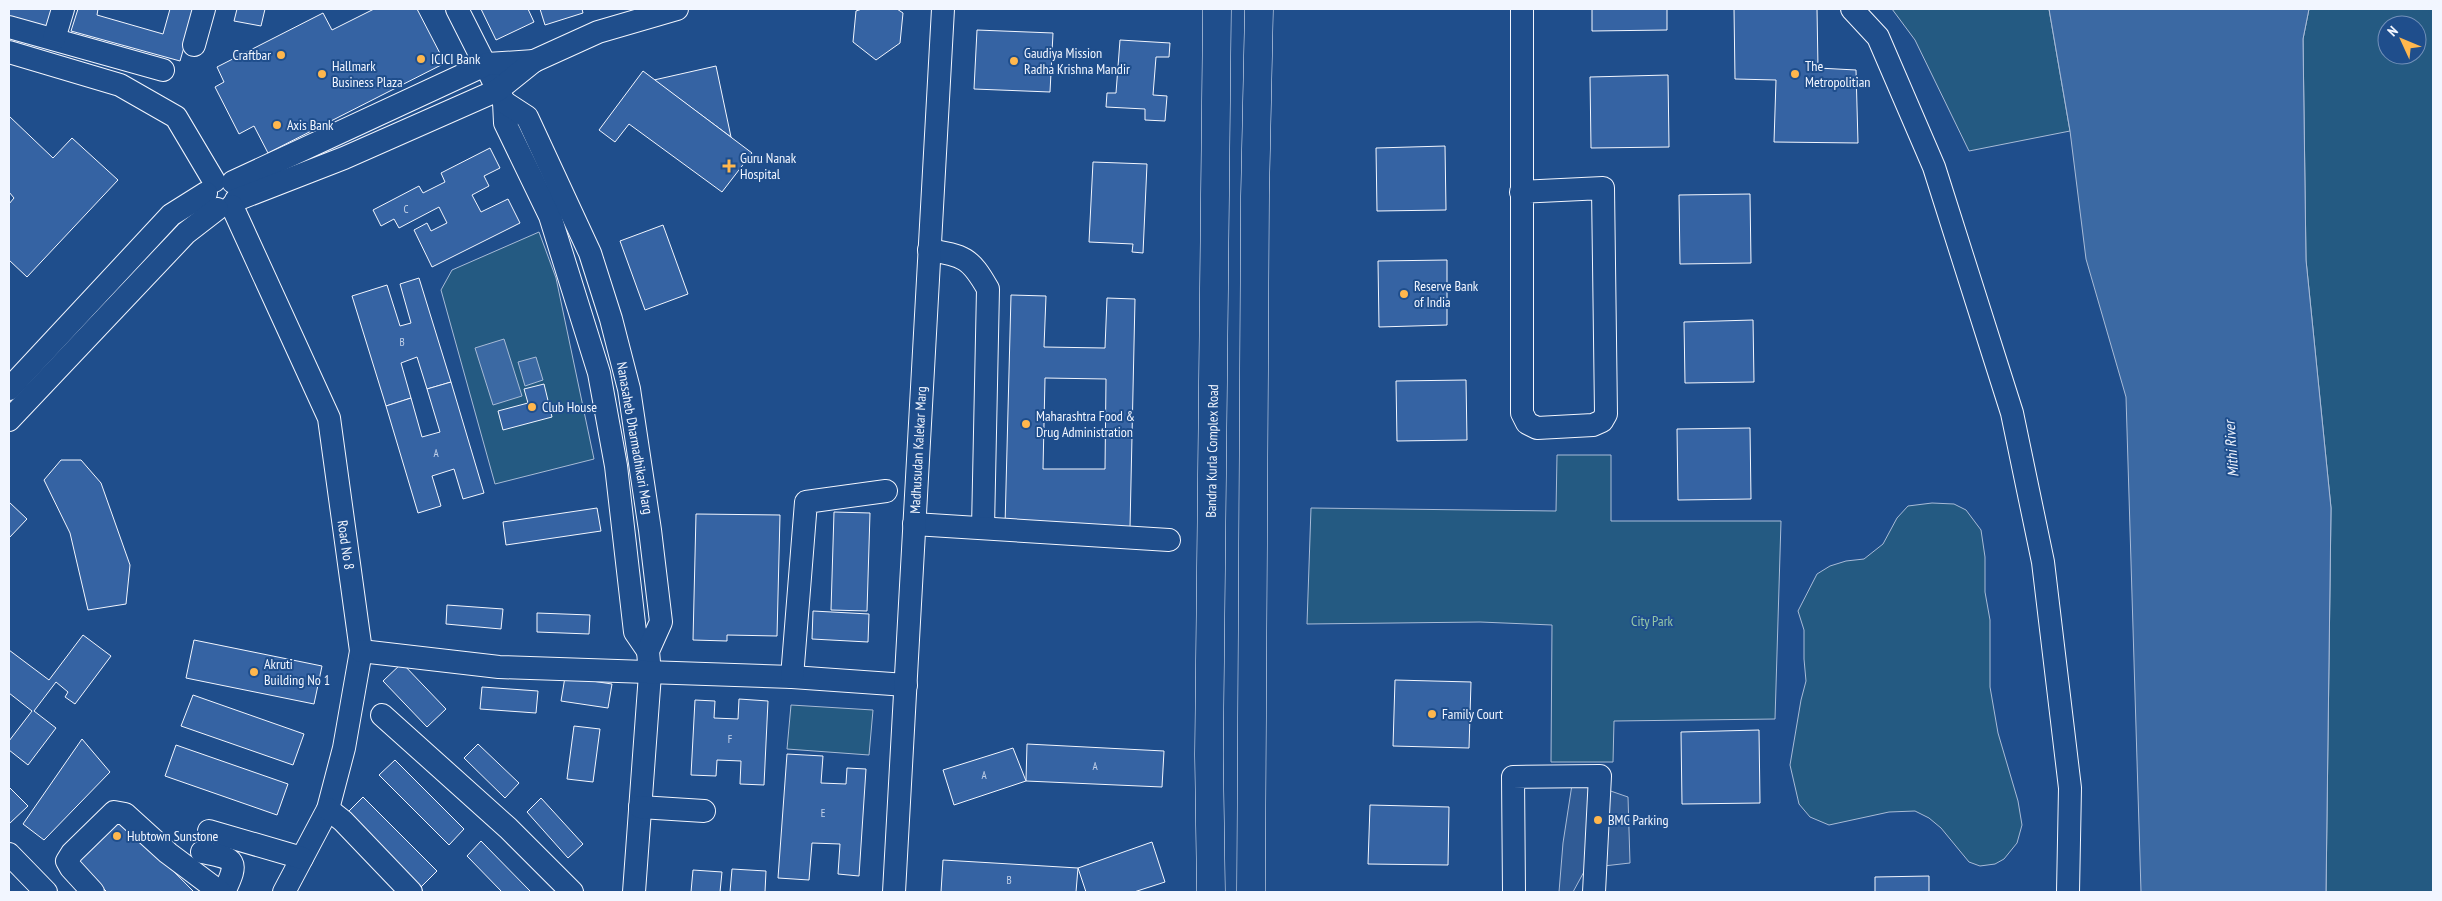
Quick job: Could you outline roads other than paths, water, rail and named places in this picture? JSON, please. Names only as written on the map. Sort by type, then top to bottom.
[{"type":"main road","name":"Bandra Kurla Complex Road","points":[[1211,892],[1208,755],[1217,9]]},
{"type":"main road","points":[[1251,892],[1255,206],[1259,9]]},
{"type":"street","points":[[54,40],[63,9]]},
{"type":"street","points":[[194,45],[204,9]]},
{"type":"street","points":[[457,9],[487,64],[501,96]]},
{"type":"street","points":[[223,195],[487,64],[534,61],[598,32],[677,9]]},
{"type":"street","name":"Madhusudan Kalekar Marg","points":[[894,892],[943,9]]},
{"type":"street","points":[[1521,192],[1603,188],[1606,414],[1602,422],[1593,425],[1537,428],[1527,423],[1522,413],[1521,192],[1522,9]]},
{"type":"street","points":[[1852,9],[1878,36],[1934,167],[2012,413],[2043,562],[2069,779],[2068,892]]},
{"type":"street","points":[[9,27],[163,70]]},
{"type":"street","name":"Road No 8","points":[[9,52],[120,85],[176,117],[223,195],[329,418],[361,651],[344,748],[328,808],[284,892]]},
{"type":"street","points":[[9,420],[22,385],[138,267],[171,215],[223,195],[344,158],[501,96],[534,61]]},
{"type":"street","name":"Nanasaheb Dharmadhikari Marg","points":[[501,96],[527,117],[545,151],[586,246],[611,318],[630,389],[661,622],[648,651],[650,674],[634,892]]},
{"type":"street","name":"Nanasaheb Dharmadhikari Marg","points":[[501,96],[505,123],[550,216],[599,373],[616,466],[635,632],[648,651]]},
{"type":"street","points":[[563,255],[586,246]]},
{"type":"street","points":[[929,250],[957,255],[976,268],[988,289],[983,528]]},
{"type":"street","points":[[792,677],[806,502],[886,491]]},
{"type":"street","points":[[914,524],[1169,540]]},
{"type":"street","points":[[624,536],[650,530]]},
{"type":"street","points":[[361,651],[498,666],[650,674],[792,677],[906,685]]},
{"type":"street","points":[[382,714],[508,828],[572,892]]},
{"type":"street","points":[[1514,892],[1513,777],[1600,776],[1594,892]]},
{"type":"street","points":[[640,807],[704,811]]},
{"type":"street","points":[[328,808],[343,821],[411,892]]},
{"type":"street","points":[[93,892],[75,873],[67,861],[69,856],[114,812],[118,811],[125,814],[168,853],[220,892]]},
{"type":"street","points":[[224,892],[234,872],[233,863],[205,841],[302,858]]},
{"type":"street","points":[[9,854],[46,892]]},
{"type":"street","points":[[54,892],[75,873]]},
{"type":"water","name":"Mithi River","points":[[2049,9],[2309,9],[2303,39],[2306,260],[2331,508],[2326,892],[2141,892],[2126,397],[2086,259],[2070,131]]},
{"type":"water","points":[[504,339],[522,396],[493,405],[475,348]]},
{"type":"water","points":[[536,357],[543,380],[525,386],[518,362]]},
{"type":"place","name":"Craftbar","points":[[281,55]]},
{"type":"place","name":"ICICI Bank","points":[[421,59]]},
{"type":"place","name":"Gaudiya Mission Radha Krishna Mandir","points":[[1014,61]]},
{"type":"place","name":"Hallmark Business Plaza","points":[[322,74]]},
{"type":"place","name":"The Metropolitian","points":[[1795,74]]},
{"type":"place","name":"Axis Bank","points":[[277,125]]},
{"type":"place","name":"Guru Nanak Hospital","points":[[729,166]]},
{"type":"place","name":"Reserve Bank of India","points":[[1404,294]]},
{"type":"place","name":"Club House","points":[[532,407]]},
{"type":"place","name":"Maharashtra Food & Drug Administration","points":[[1026,424]]},
{"type":"place","name":"Akruti Building No 1","points":[[254,672]]},
{"type":"place","name":"Family Court","points":[[1432,714]]},
{"type":"place","name":"BMC Parking","points":[[1598,820]]},
{"type":"place","name":"Hubtown Sunstone","points":[[117,836]]},
{"type":"park label","name":"City Park","points":[[1652,621]]}]
